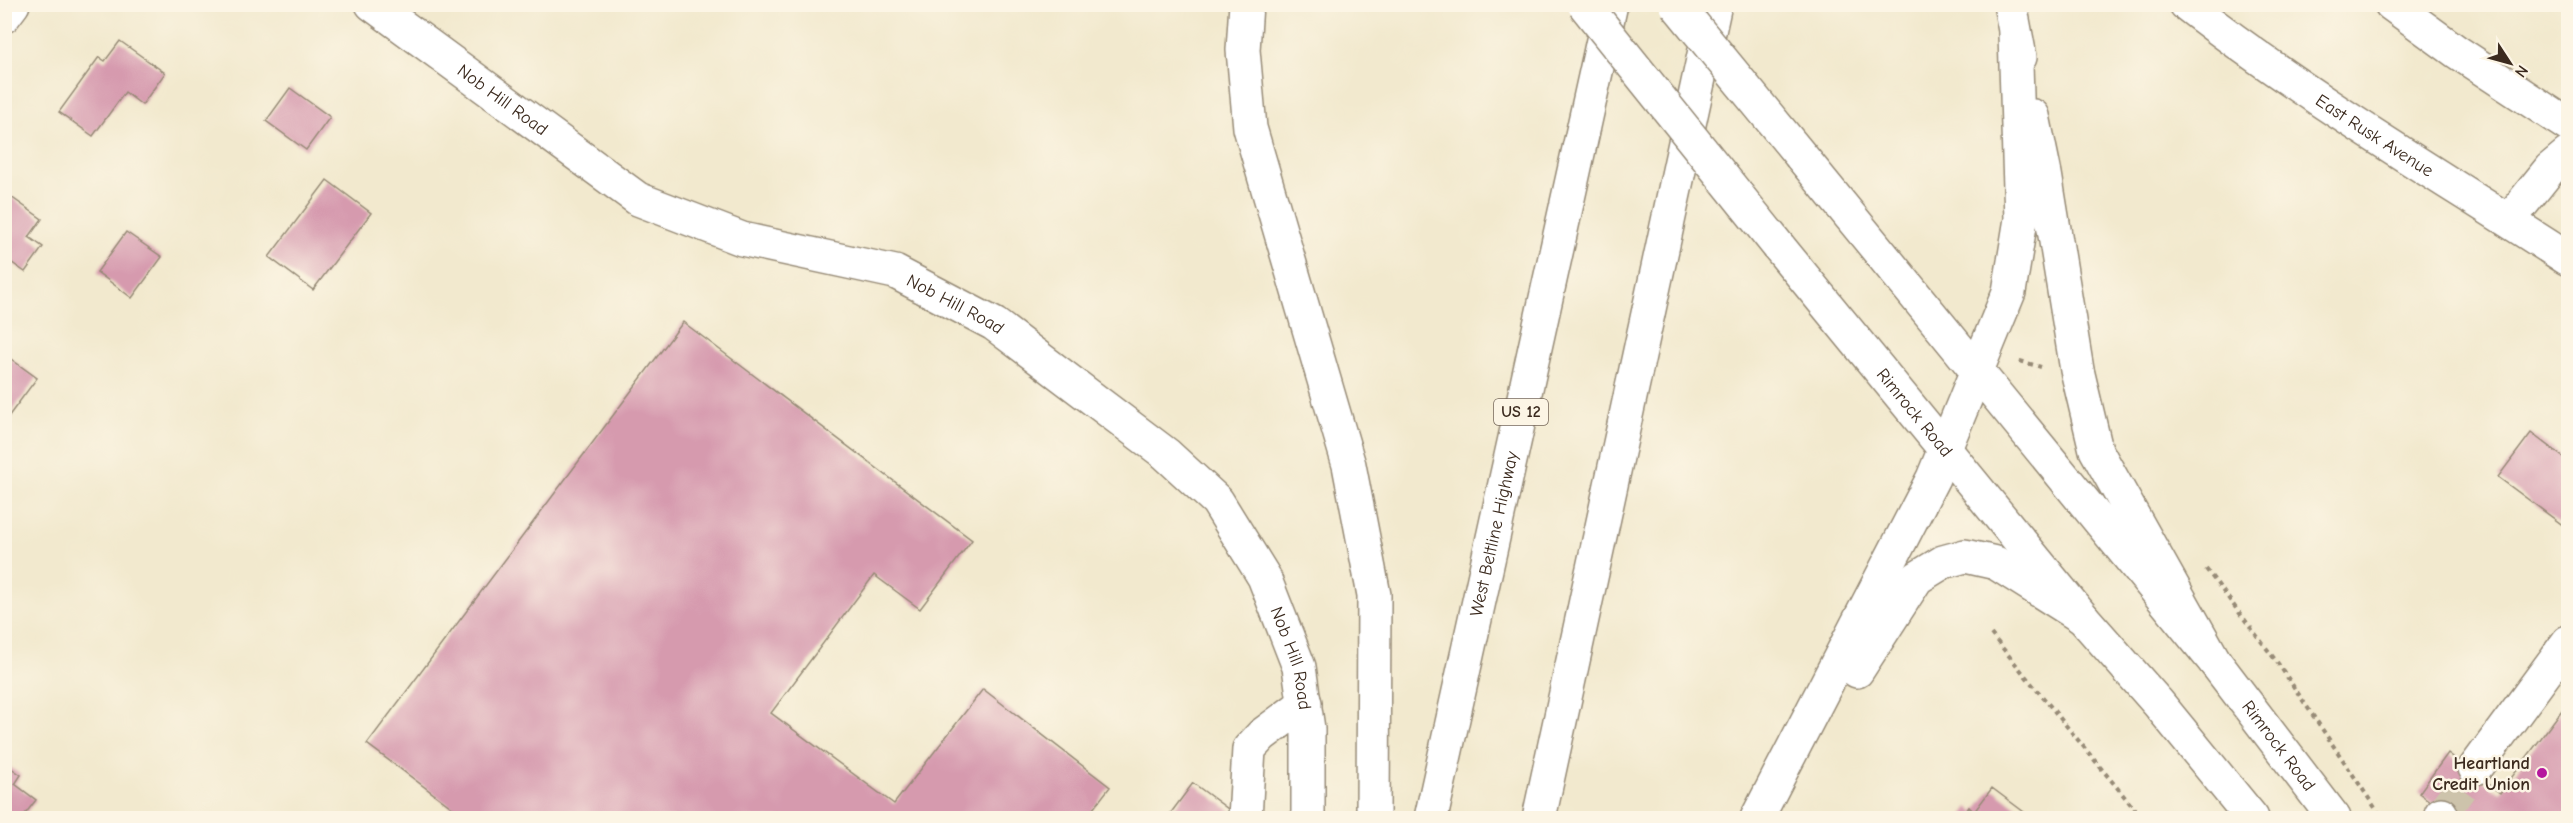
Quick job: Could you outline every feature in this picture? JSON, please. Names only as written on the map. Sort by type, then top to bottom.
[{"type":"main road","points":[[4,16],[13,4]]},
{"type":"main road","name":"Nob Hill Road","points":[[372,4],[638,199],[742,239],[895,272],[994,324],[1167,454],[1217,501],[1264,577],[1299,667],[1308,729],[1308,819]]},
{"type":"main road","points":[[1246,4],[1243,50],[1250,128],[1349,465],[1374,595],[1373,819]]},
{"type":"main road","name":"Rimrock Road","points":[[1584,4],[1779,247],[2083,618],[2137,678],[2252,819]]},
{"type":"main road","name":"West Beltline Highway","points":[[1431,819],[1611,4]]},
{"type":"main road","name":"Rimrock Road","points":[[1676,4],[2215,662],[2334,819]]},
{"type":"main road","points":[[1539,819],[1715,4]]},
{"type":"main road","name":"East Rusk Avenue","points":[[2186,4],[2224,34],[2331,106],[2568,259]]},
{"type":"main road","points":[[2391,4],[2457,52],[2568,125]]},
{"type":"main road","points":[[1757,819],[1928,488],[2009,292],[2021,219],[2013,19]]},
{"type":"main road","points":[[2013,19],[2045,174],[2077,370],[2096,450],[2215,662]]},
{"type":"main road","points":[[2509,220],[2550,169],[2568,154]]},
{"type":"main road","points":[[1779,780],[1831,712],[1917,578],[1943,562],[1965,556],[1996,563],[2083,618]]},
{"type":"main road","points":[[2475,768],[2568,642]]},
{"type":"main road","points":[[1245,819],[1249,749],[1262,735],[1305,703]]},
{"type":"path","points":[[1991,634],[2142,819]]},
{"type":"building","points":[[120,41],[165,73],[142,105],[125,92],[93,136],[59,112],[99,57],[105,61]]},
{"type":"building","points":[[290,88],[330,117],[306,150],[266,121]]},
{"type":"building","points":[[327,180],[371,213],[313,290],[269,257]]},
{"type":"building","points":[[4,192],[42,219],[29,237],[43,247],[25,272],[4,257]]},
{"type":"building","points":[[126,232],[162,257],[132,298],[97,272]]},
{"type":"building","points":[[683,322],[972,540],[920,609],[874,575],[771,713],[894,804],[983,689],[1110,787],[1086,818],[466,818],[367,744]]},
{"type":"building","points":[[4,354],[37,378],[8,417],[4,415]]},
{"type":"building","points":[[2531,433],[2568,461],[2568,529],[2498,477]]},
{"type":"building","name":"Heartland Credit Union","points":[[2568,702],[2568,818],[2453,818],[2419,793],[2448,753],[2500,793]]},
{"type":"building","points":[[4,763],[21,775],[15,784],[36,800],[22,818],[4,818]]},
{"type":"building","points":[[1193,783],[1236,815],[1236,818],[1167,818]]},
{"type":"building","points":[[1992,788],[2032,818],[1961,818],[1969,807],[1974,812]]},
{"type":"tunnel","points":[[2441,814],[2475,768]]},
{"type":"place","name":"Heartland Credit Union","points":[[2542,773]]}]
